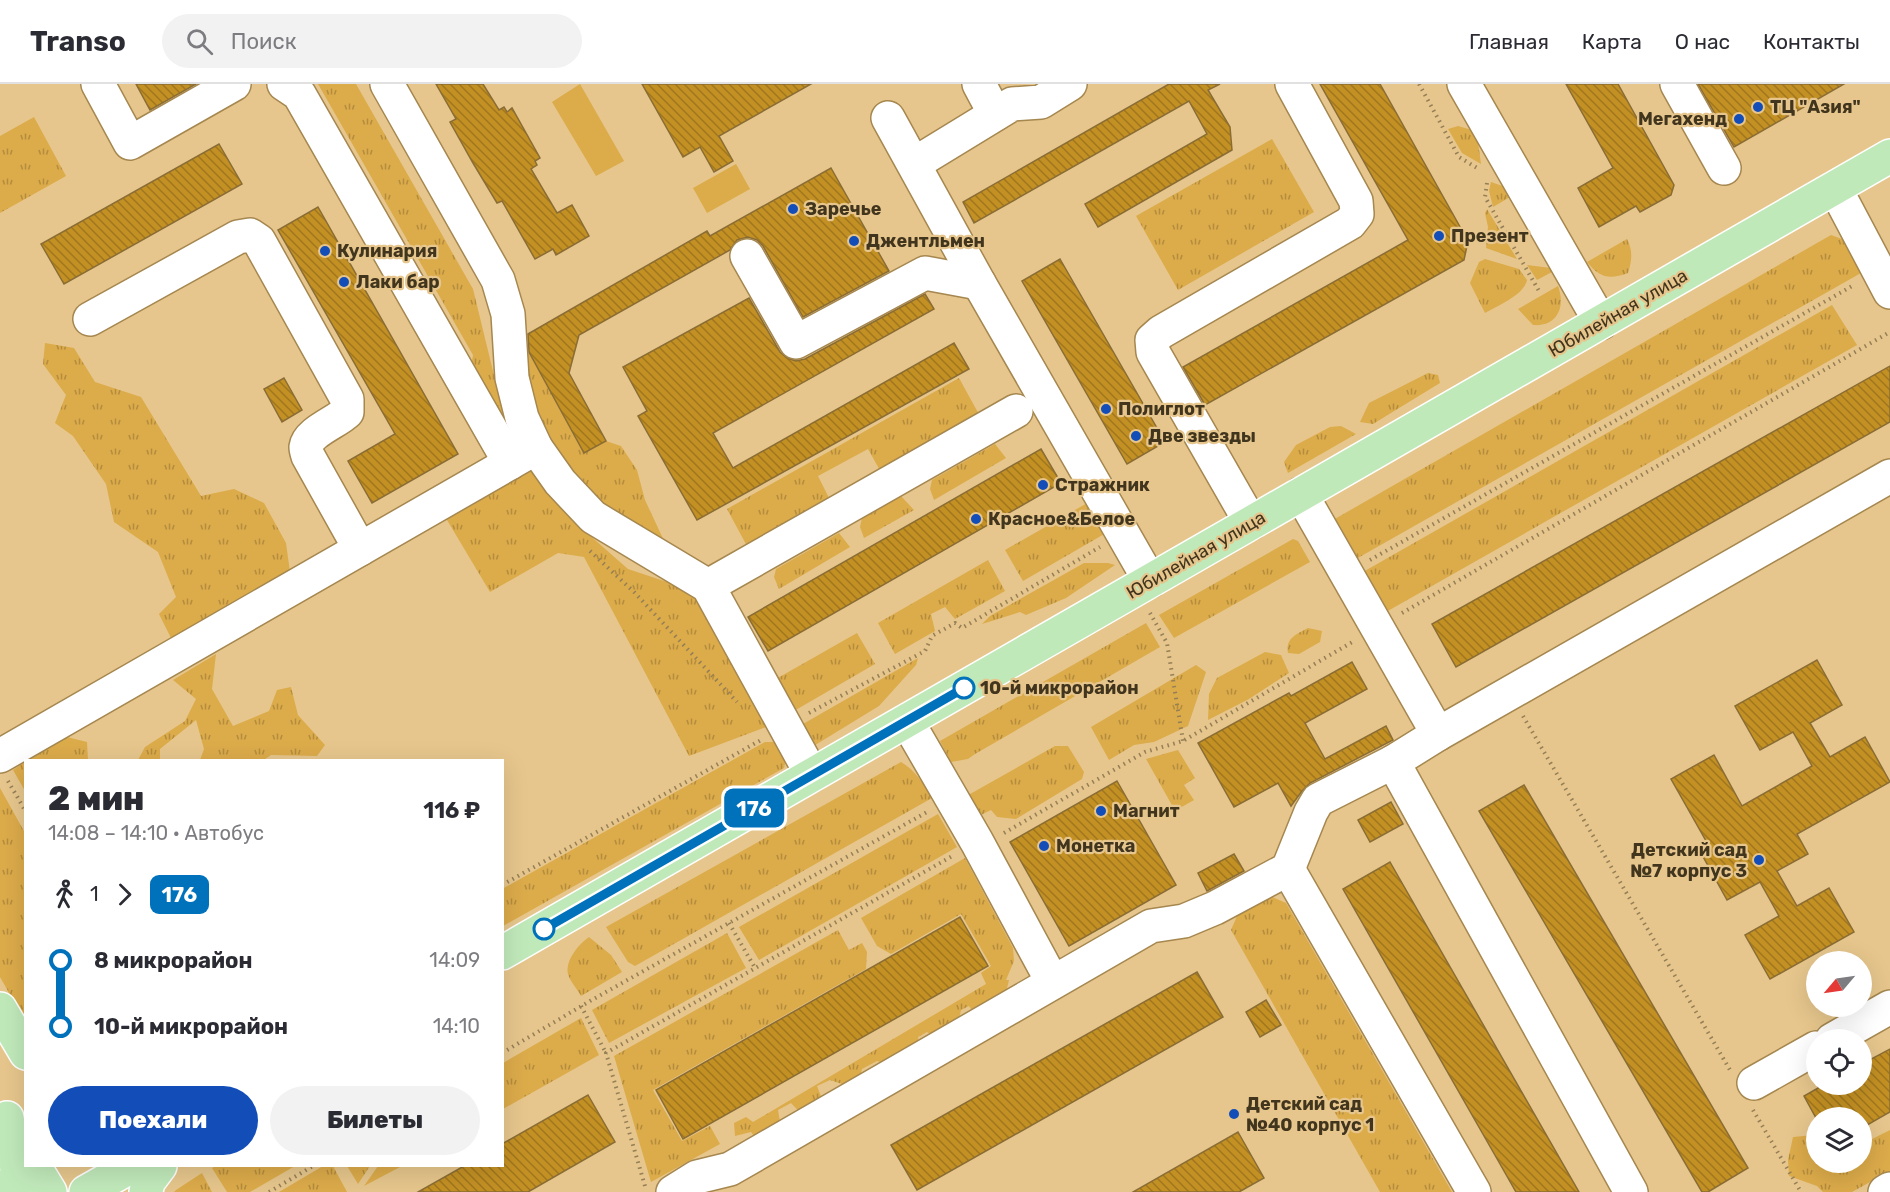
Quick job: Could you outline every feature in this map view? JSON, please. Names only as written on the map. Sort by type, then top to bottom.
[{"type":"main road","name":"Юбилейная улица","points":[[504,952],[1890,156]]},
{"type":"main road","points":[[0,1009],[24,1050]]},
{"type":"main road","points":[[4,1111],[24,1146]]},
{"type":"main road","points":[[4,1111],[17,1169],[14,1192]]},
{"type":"main road","points":[[35,1167],[50,1192]]},
{"type":"main road","points":[[95,1183],[130,1167]]},
{"type":"main road","points":[[146,1192],[148,1182],[159,1167]]},
{"type":"lane","points":[[98,84],[130,143],[234,84]]},
{"type":"lane","points":[[284,84],[298,94],[523,455],[560,482],[593,517],[708,586],[812,775]]},
{"type":"lane","points":[[387,84],[498,280],[508,314],[513,378],[522,418],[523,455]]},
{"type":"lane","points":[[979,84],[995,114]]},
{"type":"lane","points":[[914,164],[1012,104],[1041,102],[1070,84]]},
{"type":"lane","points":[[1251,523],[1153,352],[1152,340],[1161,332],[1350,224],[1357,214],[1356,201],[1292,84]]},
{"type":"lane","points":[[1464,84],[1600,322]]},
{"type":"lane","points":[[1677,84],[1724,168]]},
{"type":"lane","points":[[888,118],[979,283],[1150,581]]},
{"type":"lane","points":[[1835,188],[1884,281]]},
{"type":"lane","points":[[90,319],[238,237],[250,235],[259,241],[347,399],[347,412],[340,419],[312,435],[306,445],[308,456],[360,549]]},
{"type":"lane","points":[[747,256],[796,342],[925,273],[979,283]]},
{"type":"lane","points":[[708,586],[1016,411]]},
{"type":"lane","points":[[3,766],[360,549],[523,455]]},
{"type":"lane","points":[[673,1192],[697,1178],[737,1180],[1052,981],[1151,926],[1184,921],[1215,908],[1288,869],[1311,812],[1318,801],[1393,762],[1438,734],[1890,476]]},
{"type":"lane","points":[[1301,494],[1438,734]]},
{"type":"lane","points":[[907,721],[977,842],[1052,981]]},
{"type":"lane","points":[[1393,762],[1631,1192]]},
{"type":"lane","points":[[1288,869],[1474,1192]]},
{"type":"lane","points":[[1851,1029],[1890,1007]]},
{"type":"lane","points":[[1744,1085],[1806,1053]]},
{"type":"lane","points":[[1885,1192],[1890,1189]]},
{"type":"path","points":[[1419,84],[1459,157],[1484,172]]},
{"type":"path","points":[[1487,178],[1485,197],[1539,291]]},
{"type":"path","points":[[1346,573],[1884,281]]},
{"type":"path","points":[[1399,614],[1890,332]]},
{"type":"path","points":[[802,717],[925,651],[932,636],[955,623],[962,628],[1110,542]]},
{"type":"path","points":[[584,545],[634,592],[745,710]]},
{"type":"path","points":[[1150,613],[1167,643],[1183,741]]},
{"type":"path","points":[[1001,835],[1145,752],[1183,741],[1364,635]]},
{"type":"path","points":[[1510,693],[1744,1085],[1801,1192]]},
{"type":"path","points":[[504,884],[768,735]]},
{"type":"path","points":[[3,766],[24,808]]},
{"type":"path","points":[[504,1052],[581,1006],[951,798]]},
{"type":"path","points":[[606,1053],[955,855]]},
{"type":"path","points":[[729,923],[755,968]]},
{"type":"path","points":[[581,1006],[606,1053],[646,1192]]},
{"type":"path","points":[[269,1192],[311,1167]]},
{"type":"green space","points":[[318,84],[356,84],[473,289],[511,445],[469,377],[473,355]]},
{"type":"green space","points":[[580,84],[624,161],[596,176],[552,102]]},
{"type":"green space","points":[[34,117],[66,176],[0,213],[0,136]]},
{"type":"green space","points":[[1458,126],[1472,130],[1478,142],[1481,164],[1462,153],[1448,129]]},
{"type":"green space","points":[[1272,139],[1314,212],[1178,290],[1136,216]]},
{"type":"green space","points":[[736,164],[750,189],[707,213],[693,188]]},
{"type":"green space","points":[[1491,182],[1505,187],[1510,197],[1493,207],[1489,191]]},
{"type":"green space","points":[[1487,209],[1517,259],[1486,248],[1488,227],[1485,213]]},
{"type":"green space","points":[[1831,235],[1842,239],[1861,273],[1356,559],[1333,520]]},
{"type":"green space","points":[[1627,239],[1631,256],[1628,273],[1605,276],[1587,262]]},
{"type":"green space","points":[[1485,259],[1519,269],[1527,280],[1516,295],[1485,313],[1470,283],[1479,262]]},
{"type":"green space","points":[[1527,265],[1551,268],[1552,272],[1537,280]]},
{"type":"green space","points":[[1558,286],[1561,301],[1558,314],[1548,323],[1533,325],[1518,309]]},
{"type":"green space","points":[[1832,305],[1857,345],[1386,612],[1363,572]]},
{"type":"green space","points":[[521,338],[584,452],[606,441],[621,446],[637,470],[645,500],[666,545],[606,514],[541,437],[524,378]]},
{"type":"green space","points":[[45,343],[74,348],[95,382],[141,397],[201,496],[234,489],[264,503],[286,543],[290,572],[173,642],[159,614],[176,597],[158,552],[114,522],[106,484],[73,436],[55,423],[66,395],[43,364]]},
{"type":"green space","points":[[1428,373],[1438,375],[1440,383],[1373,424],[1360,422],[1369,403]]},
{"type":"green space","points":[[959,378],[981,418],[882,474],[868,449],[818,476],[831,502],[748,548],[727,509]]},
{"type":"green space","points":[[1341,426],[1356,434],[1288,473],[1284,462],[1296,445],[1330,427]]},
{"type":"green space","points":[[995,444],[1006,458],[934,500],[930,489],[932,480]]},
{"type":"green space","points":[[530,467],[571,519],[628,569],[694,591],[748,683],[766,727],[689,756],[584,557],[558,553],[490,592],[444,515]]},
{"type":"green space","points":[[901,496],[914,510],[864,538],[860,527],[862,518]]},
{"type":"green space","points":[[1089,502],[1106,533],[1023,581],[1005,550]]},
{"type":"green space","points":[[839,533],[850,547],[779,589],[774,577],[776,569]]},
{"type":"green space","points":[[1293,539],[1298,541],[1310,562],[1174,638],[1159,615]]},
{"type":"green space","points":[[988,560],[1005,591],[955,619],[945,607],[931,614],[935,631],[895,654],[878,623]]},
{"type":"green space","points":[[1084,563],[1115,565],[1066,598],[1026,615],[1020,612],[982,624],[990,616]]},
{"type":"green space","points":[[1146,623],[1160,647],[968,759],[951,762],[940,741]]},
{"type":"green space","points":[[1308,628],[1322,631],[1320,642],[1299,654],[1288,653],[1290,640]]},
{"type":"green space","points":[[857,633],[875,664],[794,711],[776,679]]},
{"type":"green space","points":[[1265,652],[1281,655],[1289,673],[1249,699],[1208,720],[1209,694],[1217,678]]},
{"type":"green space","points":[[216,654],[212,689],[233,726],[269,711],[277,690],[291,687],[298,715],[325,745],[317,756],[271,755],[265,759],[200,759],[204,749],[196,720],[160,749],[160,759],[139,759],[145,747],[185,721],[196,699],[173,680]]},
{"type":"green space","points":[[918,658],[916,665],[879,706],[812,747],[796,728]]},
{"type":"green space","points":[[1196,665],[1206,672],[1188,726],[1154,742],[1134,745],[1109,760],[1091,727]]},
{"type":"green space","points":[[59,735],[87,742],[88,759],[28,759]]},
{"type":"green space","points":[[765,742],[775,742],[786,760],[784,768],[504,925],[504,888]]},
{"type":"green space","points":[[1055,746],[1068,746],[1084,772],[1082,779],[1016,819],[997,817],[991,810],[975,818],[963,798]]},
{"type":"green space","points":[[1178,750],[1195,778],[1184,785],[1194,800],[1180,808],[1173,807],[1146,759]]},
{"type":"green space","points":[[901,762],[915,773],[932,798],[635,966],[628,962],[606,927]]},
{"type":"green space","points":[[24,763],[24,789],[13,770]]},
{"type":"green space","points":[[0,788],[24,831],[24,1019],[0,977]]},
{"type":"green space","points":[[938,814],[957,847],[759,960],[739,927]]},
{"type":"green space","points":[[965,858],[1013,948],[1014,961],[1006,980],[1009,980],[1004,1001],[977,1018],[969,1006],[961,1010],[957,1029],[939,1040],[927,1032],[918,1037],[921,1052],[892,1066],[877,1061],[862,1069],[857,1089],[830,1080],[817,1086],[826,1109],[807,1120],[791,1103],[778,1110],[782,1134],[761,1145],[751,1132],[735,1136],[734,1123],[746,1117],[753,1122],[986,984],[981,973],[991,966],[961,914],[891,954],[877,946],[861,918]]},
{"type":"green space","points":[[1270,896],[1286,903],[1452,1192],[1380,1192],[1231,930],[1237,916]]},
{"type":"green space","points":[[838,930],[849,950],[862,943],[867,952],[866,969],[653,1090],[682,1141],[710,1126],[720,1144],[651,1182],[614,1056]]},
{"type":"green space","points":[[727,933],[746,968],[609,1043],[592,1010]]},
{"type":"green space","points":[[589,937],[611,955],[622,972],[581,996],[569,977],[568,969],[574,953]]},
{"type":"green space","points":[[581,1018],[599,1055],[504,1108],[504,1062]]},
{"type":"green space","points":[[1890,1130],[1890,1171],[1852,1192],[1823,1192],[1817,1186],[1789,1176],[1788,1160],[1793,1137],[1806,1136],[1806,1173],[1872,1173],[1872,1139]]},
{"type":"green space","points":[[293,1167],[250,1192],[227,1192],[212,1168]]},
{"type":"green space","points":[[321,1167],[334,1167],[347,1192],[279,1192]]},
{"type":"green space","points":[[348,1167],[369,1167],[358,1184]]},
{"type":"green space","points":[[377,1167],[400,1167],[364,1186]]},
{"type":"green space","points":[[202,1173],[212,1192],[174,1192],[176,1190]]},
{"type":"building","points":[[136,84],[196,84],[150,110]]},
{"type":"building","points":[[436,84],[483,84],[499,110],[504,107],[507,112],[512,108],[540,158],[535,161],[537,165],[531,169],[557,213],[572,205],[589,236],[556,255],[553,249],[535,259],[502,201],[497,203],[473,163],[450,122],[456,119]]},
{"type":"building","points":[[642,84],[811,84],[719,136],[733,161],[714,172],[700,147],[683,157]]},
{"type":"building","points":[[1169,84],[1220,84],[1208,90],[1230,127],[1232,150],[1098,227],[1085,204],[1207,134],[1189,101],[974,223],[963,202]]},
{"type":"building","points":[[1320,84],[1380,84],[1468,241],[1464,260],[1205,405],[1183,367],[1408,240]]},
{"type":"building","points":[[1566,84],[1618,84],[1674,185],[1671,195],[1640,212],[1636,206],[1599,227],[1578,188],[1613,168]]},
{"type":"building","name":"ТЦ \"Азия\"","points":[[1698,84],[1844,84],[1734,147]]},
{"type":"building","points":[[219,144],[242,184],[64,284],[41,244]]},
{"type":"building","points":[[831,168],[889,271],[803,317],[763,246],[757,240],[748,237],[737,240],[730,250],[579,335],[569,373],[606,441],[584,453],[529,352],[528,334],[707,231],[710,236]]},
{"type":"building","points":[[318,207],[458,454],[372,503],[348,461],[395,434],[278,230]]},
{"type":"building","points":[[1060,259],[1165,442],[1127,464],[1022,281]]},
{"type":"building","points":[[925,294],[934,309],[713,433],[733,468],[954,343],[969,369],[697,520],[638,416],[647,411],[623,367],[749,298],[780,352],[796,361],[805,359]]},
{"type":"building","points":[[1890,366],[1890,422],[1456,667],[1432,624]]},
{"type":"building","points":[[284,378],[302,410],[282,422],[264,389]]},
{"type":"building","points":[[1041,449],[1061,483],[768,651],[748,617]]},
{"type":"building","points":[[1817,660],[1842,705],[1810,723],[1830,757],[1865,737],[1890,782],[1797,834],[1808,854],[1777,871],[1797,906],[1829,888],[1854,932],[1820,951],[1806,951],[1806,959],[1770,979],[1745,935],[1779,916],[1760,882],[1727,900],[1701,853],[1710,848],[1671,779],[1714,755],[1742,806],[1812,766],[1793,732],[1760,750],[1735,706]]},
{"type":"building","points":[[1352,662],[1367,689],[1305,723],[1325,759],[1386,726],[1393,740],[1310,783],[1291,806],[1278,783],[1234,807],[1198,743],[1289,693],[1291,696]]},
{"type":"building","points":[[1117,781],[1176,885],[1069,946],[1010,842]]},
{"type":"building","points":[[1524,785],[1748,1168],[1708,1192],[1702,1192],[1479,811]]},
{"type":"building","points":[[1391,802],[1403,824],[1370,842],[1358,820]]},
{"type":"building","points":[[1234,854],[1244,871],[1207,891],[1198,873]]},
{"type":"building","points":[[1390,862],[1579,1192],[1516,1192],[1343,889]]},
{"type":"building","points":[[960,917],[988,966],[683,1139],[656,1090]]},
{"type":"building","points":[[1197,972],[1223,1017],[917,1190],[891,1145]]},
{"type":"building","points":[[1266,1000],[1281,1025],[1260,1037],[1246,1012]]},
{"type":"building","points":[[1890,1049],[1890,1112],[1872,1122],[1872,1107],[1810,1107],[1804,1096],[1806,1095],[1872,1095],[1872,1059]]},
{"type":"building","points":[[588,1095],[615,1142],[528,1192],[418,1192],[462,1167],[504,1167],[504,1143]]},
{"type":"building","points":[[1238,1132],[1264,1178],[1239,1192],[1133,1192]]},
{"type":"bus line","name":"176","points":[[544,929],[964,688]]},
{"type":"place","name":"ТЦ \"Азия\"","points":[[1758,107]]},
{"type":"place","name":"Мегахенд","points":[[1739,119]]},
{"type":"place","name":"Заречье","points":[[793,209]]},
{"type":"place","name":"Презент","points":[[1439,236]]},
{"type":"place","name":"Джентльмен","points":[[854,241]]},
{"type":"place","name":"Кулинария","points":[[325,251]]},
{"type":"place","name":"Лаки бар","points":[[344,282]]},
{"type":"place","name":"Полиглот","points":[[1106,409]]},
{"type":"place","name":"Две звезды","points":[[1136,436]]},
{"type":"place","name":"Стражник","points":[[1043,485]]},
{"type":"place","name":"Красное&Белое","points":[[976,519]]},
{"type":"place","name":"10-й микрорайон","points":[[964,688]]},
{"type":"place","name":"Магнит","points":[[1101,811]]},
{"type":"place","name":"Монетка","points":[[1044,846]]},
{"type":"place","name":"Детский сад №7 корпус 3","points":[[1759,860]]},
{"type":"place","name":"Детский сад №40 корпус 1","points":[[1234,1114]]}]
